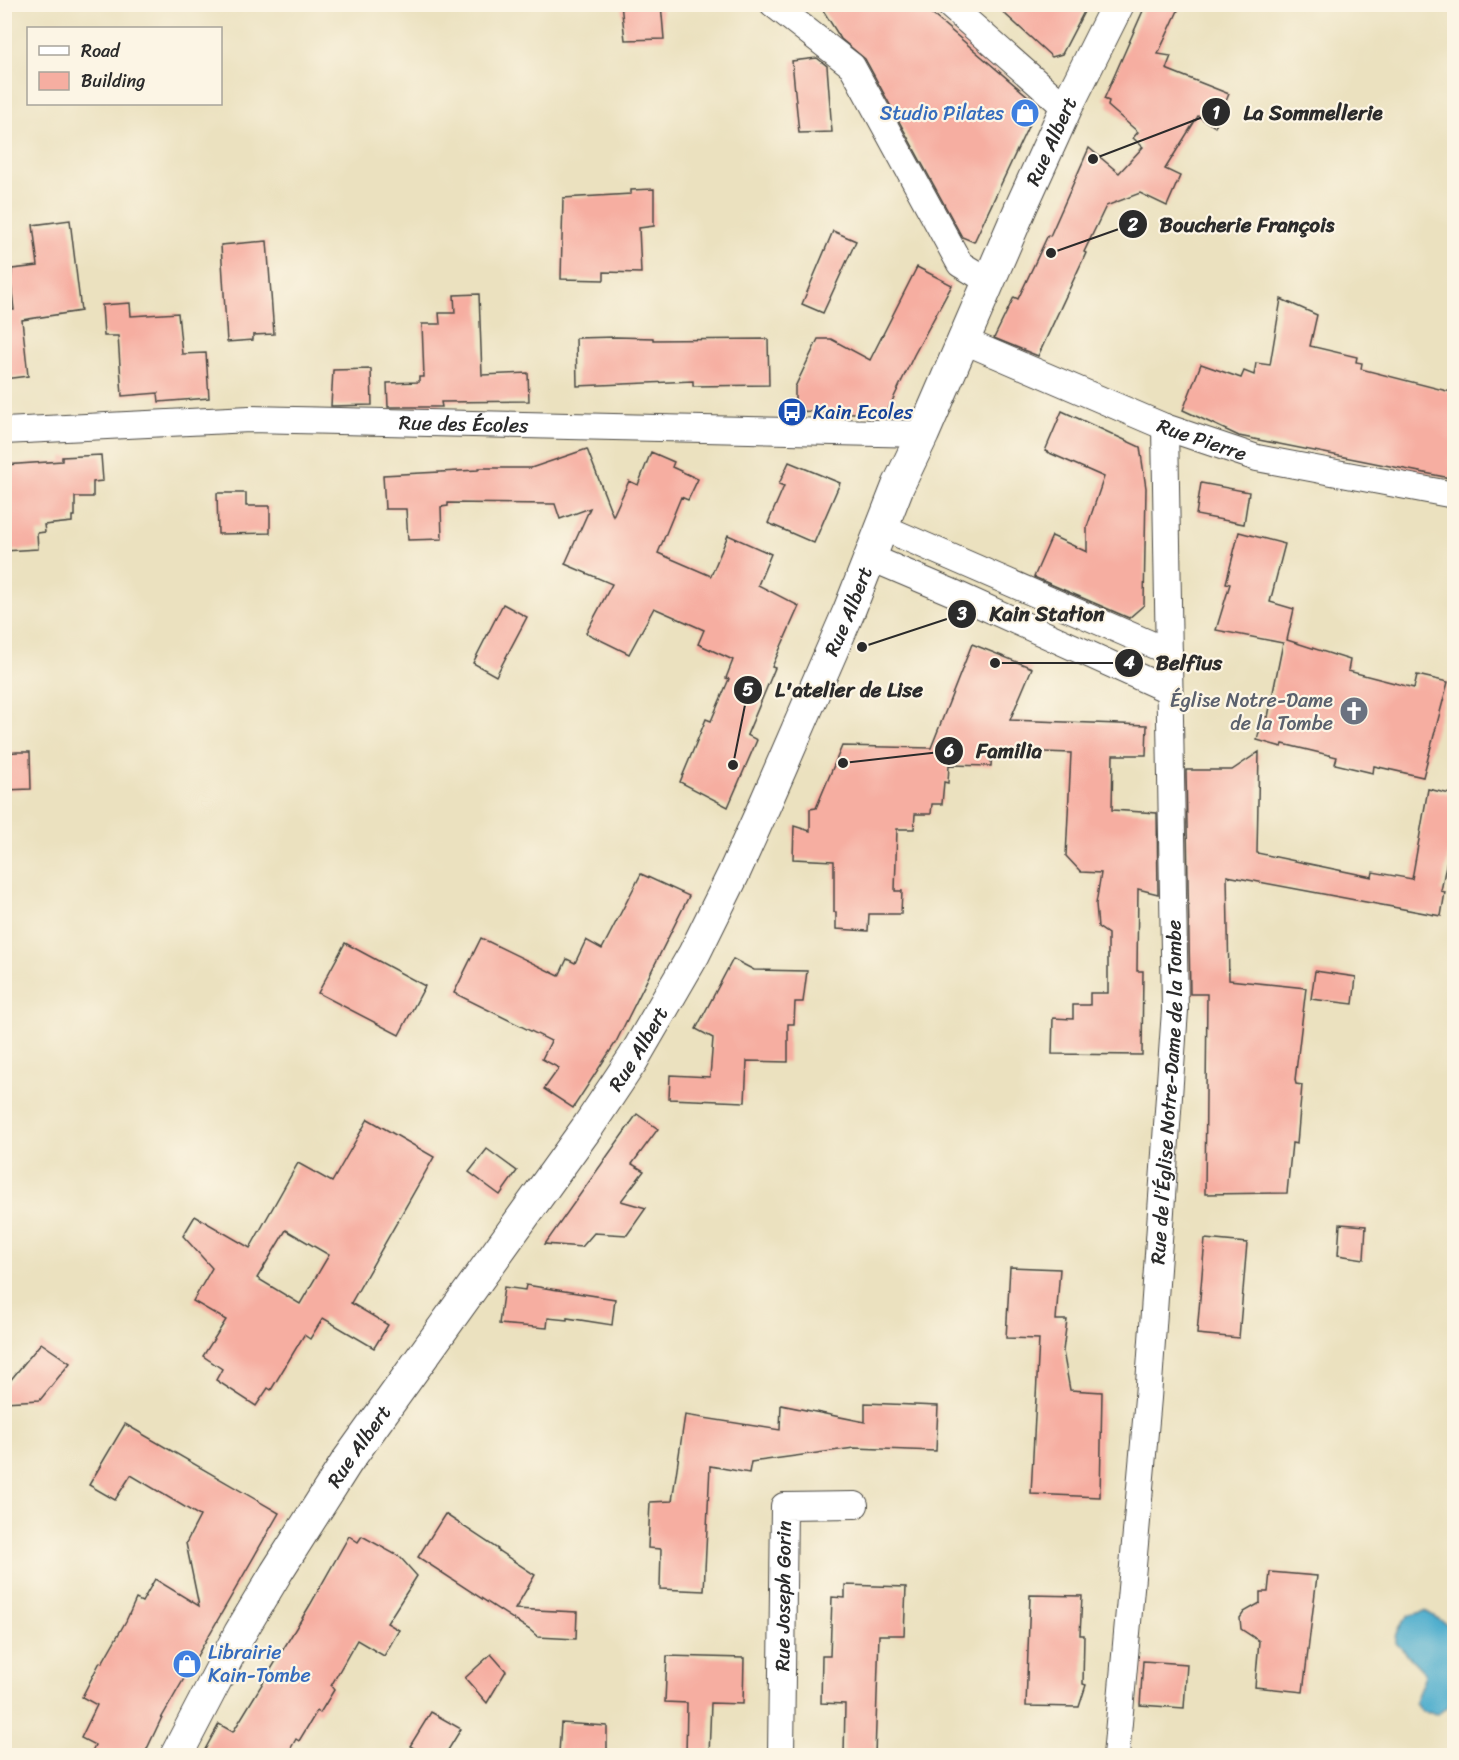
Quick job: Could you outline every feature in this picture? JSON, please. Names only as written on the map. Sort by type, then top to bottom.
[{"type":"street","points":[[773,4],[852,66],[960,264],[988,281]]},
{"type":"street","points":[[948,4],[1065,108]]},
{"type":"street","name":"Rue Albert","points":[[176,1755],[240,1633],[346,1463],[590,1125],[694,954],[733,875],[849,610],[869,557],[962,340],[1065,108],[1118,4]]},
{"type":"street","name":"Rue Pierre","points":[[962,340],[1165,427],[1257,458],[1455,495]]},
{"type":"street","name":"Rue des Écoles","points":[[4,431],[250,419],[923,434]]},
{"type":"street","name":"Rue de l’Église Notre-Dame de la Tombe","points":[[1116,1755],[1148,1398],[1175,1010],[1165,427]]},
{"type":"street","points":[[882,527],[1169,652]]},
{"type":"street","points":[[869,557],[1168,690]]},
{"type":"street","points":[[956,594],[968,564]]},
{"type":"street","points":[[1043,633],[1056,602]]},
{"type":"street","name":"Rue Joseph Gorin","points":[[781,1755],[784,1506],[855,1505]]},
{"type":"water","points":[[1425,1611],[1454,1628],[1454,1697],[1438,1714],[1422,1712],[1415,1703],[1425,1673],[1396,1643],[1398,1632],[1404,1621],[1411,1615]]},
{"type":"building","points":[[621,4],[661,4],[664,39],[625,40]]},
{"type":"building","points":[[819,4],[920,4],[1030,98],[1033,116],[974,242],[962,237],[865,59],[841,39]]},
{"type":"building","points":[[994,4],[1088,4],[1062,54],[1052,57]]},
{"type":"building","points":[[1146,4],[1181,4],[1158,54],[1171,56],[1166,69],[1229,94],[1215,127],[1198,116],[1165,169],[1180,176],[1167,206],[1140,193],[1106,206],[1038,356],[994,338],[1014,297],[1018,299],[1048,235],[1050,236],[1089,148],[1119,173],[1143,147],[1133,138],[1138,132],[1108,106],[1109,101],[1104,99]]},
{"type":"building","points":[[817,58],[827,66],[832,132],[799,133],[792,61]]},
{"type":"building","points":[[654,189],[654,226],[639,228],[641,273],[604,272],[604,280],[561,279],[563,198],[631,194],[631,190]]},
{"type":"building","points":[[70,220],[81,311],[22,320],[28,376],[4,379],[4,310],[14,310],[12,269],[38,266],[33,225]]},
{"type":"building","points":[[833,231],[856,241],[823,313],[802,304]]},
{"type":"building","points":[[267,241],[274,334],[253,335],[253,340],[227,342],[221,245]]},
{"type":"building","points":[[917,267],[952,285],[914,355],[886,414],[795,411],[795,387],[818,339],[831,339],[870,360]]},
{"type":"building","points":[[479,294],[482,375],[528,373],[529,401],[441,402],[442,407],[388,407],[387,383],[419,382],[419,377],[424,377],[422,324],[440,324],[439,313],[455,313],[454,295]]},
{"type":"building","points":[[1281,299],[1317,315],[1310,346],[1357,357],[1356,362],[1362,363],[1361,369],[1455,393],[1455,479],[1239,436],[1183,410],[1201,364],[1241,378],[1244,371],[1254,375],[1256,363],[1270,365]]},
{"type":"building","points":[[130,303],[131,316],[178,313],[182,354],[206,353],[209,398],[159,402],[158,393],[122,396],[118,336],[104,336],[102,305]]},
{"type":"building","points":[[576,338],[653,338],[653,340],[768,339],[769,385],[693,386],[693,381],[577,386]]},
{"type":"building","points":[[371,369],[372,405],[331,406],[333,370]]},
{"type":"building","points":[[1062,411],[1140,447],[1146,488],[1144,605],[1129,618],[1034,577],[1052,536],[1087,552],[1087,527],[1104,477],[1045,451]]},
{"type":"building","points":[[587,449],[613,516],[629,481],[638,485],[651,452],[674,462],[672,467],[698,479],[688,500],[681,497],[658,553],[711,576],[728,535],[771,554],[758,585],[799,606],[772,667],[775,668],[747,735],[757,740],[728,807],[680,782],[706,719],[711,721],[729,679],[726,678],[733,660],[698,644],[704,630],[654,608],[629,654],[586,633],[612,584],[565,564],[590,508],[560,519],[555,504],[448,503],[448,506],[441,507],[442,539],[408,540],[406,509],[385,509],[383,475],[478,470],[478,468],[531,468]]},
{"type":"building","points":[[101,455],[103,481],[93,482],[93,497],[75,497],[75,516],[72,516],[72,522],[44,525],[45,532],[37,533],[38,549],[4,551],[4,465],[62,461],[62,457]]},
{"type":"building","points":[[789,462],[840,483],[814,543],[768,523],[784,486],[779,484]]},
{"type":"building","points":[[1201,483],[1249,492],[1244,524],[1196,515]]},
{"type":"building","points":[[217,493],[246,493],[246,506],[270,506],[270,533],[218,534]]},
{"type":"building","name":"Église Notre-Dame de la Tombe","points":[[1239,532],[1285,544],[1270,602],[1294,609],[1287,640],[1350,660],[1348,671],[1414,688],[1417,675],[1448,682],[1423,777],[1374,766],[1373,773],[1335,764],[1337,757],[1257,740],[1263,716],[1268,717],[1283,643],[1216,630],[1230,584],[1226,583]]},
{"type":"building","points":[[503,604],[527,617],[496,676],[473,663]]},
{"type":"building","points":[[972,644],[1032,668],[1010,720],[1147,725],[1146,755],[1113,755],[1112,810],[1157,813],[1158,894],[1138,889],[1137,971],[1143,971],[1142,1055],[1052,1054],[1053,1018],[1073,1019],[1073,1005],[1090,1005],[1090,993],[1108,993],[1108,934],[1098,927],[1096,904],[1101,873],[1081,872],[1066,856],[1071,753],[992,750],[991,766],[949,765],[948,783],[944,782],[942,804],[932,804],[931,814],[915,814],[914,829],[897,829],[895,891],[902,891],[901,914],[869,914],[868,931],[836,929],[834,861],[793,859],[794,826],[810,831],[810,809],[816,808],[842,746],[931,748]]},
{"type":"building","points":[[30,752],[31,789],[4,790],[4,753]]},
{"type":"building","points":[[1259,752],[1257,853],[1372,877],[1373,872],[1412,879],[1428,789],[1455,795],[1455,819],[1441,891],[1445,892],[1441,916],[1227,876],[1229,980],[1306,988],[1295,1080],[1296,1084],[1302,1085],[1297,1144],[1292,1143],[1287,1193],[1205,1194],[1207,994],[1190,994],[1186,770],[1232,770]]},
{"type":"building","points":[[641,874],[689,896],[616,1042],[573,1108],[544,1089],[559,1068],[542,1059],[551,1041],[454,993],[481,938],[559,976],[567,959],[575,963],[586,940],[602,949]]},
{"type":"building","points":[[345,943],[425,986],[399,1035],[318,993]]},
{"type":"building","points":[[733,959],[754,970],[807,971],[803,1002],[795,1002],[794,1024],[788,1024],[788,1062],[747,1061],[745,1102],[669,1099],[670,1075],[710,1077],[713,1038],[696,1029]]},
{"type":"building","points":[[1315,971],[1356,977],[1353,1004],[1311,999]]},
{"type":"building","points":[[637,1114],[658,1129],[632,1164],[644,1171],[621,1201],[646,1208],[627,1235],[594,1233],[582,1247],[545,1244]]},
{"type":"building","points":[[368,1119],[434,1157],[351,1303],[388,1325],[374,1348],[323,1318],[310,1339],[304,1335],[271,1390],[268,1388],[256,1406],[216,1380],[222,1369],[203,1356],[226,1320],[193,1301],[212,1268],[183,1236],[195,1216],[250,1248],[298,1163],[332,1182]],"holes":[[[286,1230],[329,1255],[300,1304],[257,1278]]]},
{"type":"building","points":[[487,1149],[517,1171],[500,1195],[469,1172]]},
{"type":"building","points":[[1340,1224],[1366,1226],[1364,1259],[1338,1255]]},
{"type":"building","points":[[1205,1239],[1247,1243],[1239,1338],[1197,1334]]},
{"type":"building","points":[[1010,1267],[1060,1269],[1056,1320],[1067,1320],[1063,1351],[1070,1390],[1102,1392],[1100,1497],[1031,1494],[1039,1339],[1006,1338]]},
{"type":"building","points":[[526,1285],[615,1299],[612,1325],[567,1318],[567,1320],[548,1318],[547,1328],[499,1324],[504,1287],[525,1290]]},
{"type":"building","points":[[41,1343],[70,1363],[40,1400],[4,1402],[4,1388]]},
{"type":"building","points":[[865,1403],[938,1406],[936,1451],[854,1448],[751,1462],[749,1473],[710,1466],[704,1591],[660,1589],[661,1549],[648,1548],[650,1502],[672,1501],[685,1415],[780,1430],[781,1405],[865,1422]]},
{"type":"building","points":[[125,1424],[279,1513],[162,1717],[144,1755],[90,1755],[95,1745],[81,1738],[97,1705],[82,1697],[100,1662],[102,1663],[126,1621],[136,1599],[142,1602],[155,1579],[199,1606],[186,1543],[200,1516],[131,1475],[115,1500],[89,1485]]},
{"type":"building","points":[[445,1514],[535,1575],[515,1609],[577,1612],[576,1639],[538,1637],[418,1557]]},
{"type":"building","points":[[349,1536],[358,1542],[362,1536],[400,1557],[417,1576],[387,1623],[399,1630],[384,1656],[357,1640],[331,1686],[334,1690],[320,1713],[317,1711],[299,1741],[296,1739],[287,1755],[202,1755],[219,1724],[233,1732]]},
{"type":"building","points":[[1270,1572],[1317,1576],[1303,1692],[1255,1687],[1259,1641],[1241,1629],[1240,1618],[1244,1612],[1260,1603],[1260,1592],[1268,1592]]},
{"type":"building","points":[[845,1585],[906,1587],[904,1635],[879,1635],[875,1755],[844,1755],[845,1704],[821,1703],[822,1656],[830,1656],[832,1597],[845,1598]]},
{"type":"building","points":[[1030,1595],[1082,1596],[1080,1635],[1084,1635],[1083,1684],[1086,1685],[1079,1707],[1026,1706]]},
{"type":"building","points":[[491,1654],[506,1671],[487,1703],[465,1678]]},
{"type":"building","points":[[667,1656],[744,1658],[743,1704],[711,1703],[709,1755],[686,1755],[687,1703],[665,1702]]},
{"type":"building","points":[[1143,1661],[1187,1664],[1184,1708],[1140,1705]]},
{"type":"building","points":[[431,1712],[461,1729],[445,1755],[426,1755],[410,1746]]},
{"type":"building","points":[[561,1723],[607,1726],[607,1755],[559,1753]]},
{"type":"place","name":"Studio Pilates","points":[[1025,113]]},
{"type":"place","name":"La Sommellerie","points":[[1093,159]]},
{"type":"place","name":"Boucherie François","points":[[1051,253]]},
{"type":"place","name":"Kain Ecoles","points":[[792,412]]},
{"type":"place","name":"Kain Station","points":[[862,647]]},
{"type":"place","name":"Belfius","points":[[995,663]]},
{"type":"place","name":"Église Notre-Dame de la Tombe","points":[[1354,711]]},
{"type":"place","name":"Familia","points":[[843,763]]},
{"type":"place","name":"L'atelier de Lise","points":[[733,765]]},
{"type":"place","name":"Librairie Kain-Tombe","points":[[187,1664]]}]
